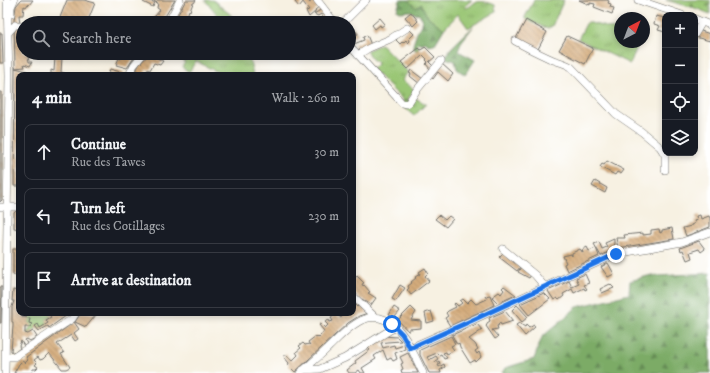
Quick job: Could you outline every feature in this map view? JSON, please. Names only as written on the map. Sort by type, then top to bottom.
[{"type":"street","points":[[5,373],[4,207],[8,33],[7,0]]},
{"type":"street","points":[[8,33],[11,28],[11,7],[14,0]]},
{"type":"street","points":[[172,16],[180,0]]},
{"type":"street","points":[[317,0],[330,16]]},
{"type":"street","points":[[350,16],[366,0]]},
{"type":"street","points":[[638,0],[673,12]]},
{"type":"street","points":[[698,21],[710,25]]},
{"type":"street","points":[[8,33],[16,28]]},
{"type":"street","points":[[407,28],[390,39],[369,48],[358,55],[402,103],[406,104],[409,102],[416,91],[441,61]]},
{"type":"street","points":[[515,41],[558,62],[566,63],[571,67],[616,114],[642,132],[660,147],[665,155],[665,170]]},
{"type":"street","points":[[130,72],[138,60]]},
{"type":"street","points":[[4,207],[16,207]]},
{"type":"street","points":[[410,348],[616,254],[682,242],[710,232]]},
{"type":"street","points":[[503,249],[535,275],[545,287]]},
{"type":"street","points":[[356,299],[375,317]]},
{"type":"street","points":[[6,357],[14,357],[72,319],[74,316]]},
{"type":"street","points":[[302,372],[351,326],[362,320],[375,317],[382,318],[395,327],[410,348],[423,373]]},
{"type":"street","points":[[302,372],[320,369],[345,358],[395,327]]},
{"type":"green space","points":[[205,0],[213,0],[232,16],[215,16],[217,14]]},
{"type":"green space","points":[[400,0],[408,0],[416,8],[421,4],[427,16],[444,29],[435,44],[428,45],[425,42],[422,44],[419,42],[417,44],[419,48],[416,50],[413,49],[416,31],[422,25],[422,18],[418,13],[415,14],[411,11],[400,12],[397,10]]},
{"type":"green space","points":[[408,0],[472,0],[465,8],[476,2],[484,2],[495,5],[496,12],[468,28],[458,14],[444,29],[427,16],[421,5],[416,8]]},
{"type":"green space","points":[[534,0],[564,0],[552,26],[548,29],[525,19]]},
{"type":"green space","points":[[666,0],[710,0],[710,14],[698,9]]},
{"type":"green space","points":[[587,22],[614,29],[614,48],[637,48],[630,64],[578,39]]},
{"type":"green space","points":[[473,27],[462,41],[458,51],[475,60],[465,75],[457,69],[455,61],[445,58],[451,48]]},
{"type":"green space","points":[[381,44],[408,72],[402,80],[415,90],[407,100],[404,101],[372,69],[378,63],[372,59],[366,51]]},
{"type":"green space","points":[[182,60],[250,60],[252,72],[217,72],[196,61],[189,72],[182,67],[185,62]]},
{"type":"green space","points":[[415,98],[426,104],[414,116],[399,103]]},
{"type":"green space","points":[[710,273],[710,373],[502,373],[505,368],[534,359],[542,337],[577,307],[629,294],[630,281],[651,275],[657,276]]},
{"type":"green space","points":[[30,316],[51,316],[46,320],[48,323],[40,328],[37,324],[35,326],[37,328],[28,334],[27,333],[32,324],[29,323]]},
{"type":"building","points":[[21,0],[33,0],[26,7],[24,6],[23,15],[16,16],[16,60],[29,60],[29,62],[32,62],[30,66],[24,64],[25,67],[15,68],[14,20],[16,6]]},
{"type":"building","points":[[67,0],[84,0],[95,3],[90,16],[61,16]]},
{"type":"building","points":[[144,0],[154,2],[156,0],[175,0],[165,16],[155,16],[160,10],[157,8],[158,3],[155,2],[153,7],[143,2]]},
{"type":"building","points":[[186,0],[196,0],[190,11],[189,10],[188,13],[190,16],[177,16]]},
{"type":"building","points":[[298,0],[307,0],[310,3],[311,0],[314,0],[320,6],[308,16],[306,11],[309,10],[303,2],[299,7],[295,2]]},
{"type":"building","points":[[579,0],[607,0],[609,1],[608,3],[611,4],[610,7],[614,8],[612,14],[594,7],[595,4],[590,3],[590,5]]},
{"type":"building","points":[[322,9],[328,16],[322,16],[321,14],[318,16],[314,14]]},
{"type":"building","points":[[411,12],[418,21],[413,26],[405,17]]},
{"type":"building","points":[[656,16],[662,17],[662,31],[658,30],[660,26],[654,24]]},
{"type":"building","points":[[380,18],[385,24],[381,27],[380,25],[375,29],[372,25]]},
{"type":"building","points":[[526,20],[547,32],[537,51],[515,40]]},
{"type":"building","points":[[408,28],[414,34],[409,39],[410,41],[408,43],[406,40],[400,44],[396,40]]},
{"type":"building","points":[[698,30],[710,34],[710,41],[698,38]]},
{"type":"building","points":[[0,33],[2,33],[3,63],[0,63]]},
{"type":"building","points":[[367,35],[371,45],[364,49],[356,50],[356,43],[364,40],[363,37]]},
{"type":"building","points":[[567,36],[593,48],[585,64],[559,50]]},
{"type":"building","points":[[425,47],[435,57],[429,62],[433,66],[430,69],[426,64],[428,62],[426,60],[427,59],[423,55],[408,69],[401,62],[419,48],[421,50]]},
{"type":"building","points":[[55,60],[62,60],[61,72],[51,72],[51,70],[54,71]]},
{"type":"building","points":[[118,60],[132,60],[127,68],[116,65]]},
{"type":"building","points":[[144,60],[163,61],[160,65],[154,63],[150,70],[147,69],[146,72],[136,72]]},
{"type":"building","points":[[441,63],[453,74],[448,81],[438,72],[433,79],[430,76]]},
{"type":"building","points":[[15,68],[27,71],[16,72],[16,186],[14,186]]},
{"type":"building","points":[[110,69],[120,72],[109,72]]},
{"type":"building","points":[[411,70],[423,79],[420,84],[410,76],[411,74],[409,73]]},
{"type":"building","points":[[0,92],[2,92],[2,200],[0,202]]},
{"type":"building","points":[[607,161],[624,170],[621,174],[617,172],[615,175],[600,167]]},
{"type":"building","points":[[595,181],[607,188],[605,193],[592,186]]},
{"type":"building","points":[[16,211],[16,228],[14,228],[14,213]]},
{"type":"building","points":[[439,215],[445,220],[449,216],[453,219],[446,227],[435,219]]},
{"type":"building","points":[[700,215],[701,219],[709,216],[710,227],[686,236],[683,228],[691,226],[695,223],[694,221],[697,220],[696,216]]},
{"type":"building","points":[[672,228],[674,239],[618,248],[616,238],[625,238],[624,235],[643,233],[643,235],[651,234],[651,230],[659,229],[660,233],[662,230]]},
{"type":"building","points":[[614,239],[614,249],[601,256],[594,244],[599,242],[602,249],[607,247],[605,243]]},
{"type":"building","points":[[699,241],[705,249],[701,252],[699,249],[690,252],[692,258],[687,260],[683,250],[681,251],[680,248]]},
{"type":"building","points":[[587,247],[589,251],[596,248],[599,256],[567,271],[563,256],[571,254],[572,256],[572,253],[580,249],[583,253],[582,250]]},
{"type":"building","points":[[13,249],[16,249],[16,275],[13,275]]},
{"type":"building","points":[[503,253],[520,267],[517,271],[499,257]]},
{"type":"building","points":[[608,263],[614,274],[608,277],[601,267]]},
{"type":"building","points":[[521,267],[531,275],[529,278],[518,272]]},
{"type":"building","points":[[425,268],[428,273],[425,276],[429,281],[411,295],[407,290],[409,288],[408,286],[416,278],[415,277],[420,274],[419,272]]},
{"type":"building","points":[[585,274],[589,283],[584,285],[587,289],[585,290],[584,288],[574,293],[572,289],[563,294],[564,296],[559,300],[557,298],[554,300],[548,291],[569,281],[572,287],[579,284],[576,278]]},
{"type":"building","points":[[357,276],[364,283],[362,284],[363,286],[364,285],[370,292],[368,293],[376,298],[371,305],[362,299],[361,300],[356,294]]},
{"type":"building","points":[[610,284],[614,288],[602,293],[600,289]]},
{"type":"building","points":[[400,285],[405,288],[396,301],[392,299]]},
{"type":"building","points":[[504,286],[516,295],[498,303],[492,297],[499,292],[501,294],[504,290],[502,288]]},
{"type":"building","points":[[0,287],[2,287],[1,323],[0,323]]},
{"type":"building","points":[[13,290],[16,290],[16,316],[30,318],[29,323],[32,324],[30,327],[25,327],[25,333],[28,334],[33,331],[37,337],[30,341],[27,339],[25,340],[27,344],[24,346],[21,341],[19,346],[20,348],[14,353],[11,351],[13,326],[12,307],[14,301],[12,301]]},
{"type":"building","points":[[544,293],[550,299],[529,315],[520,304]]},
{"type":"building","points":[[490,295],[494,305],[450,326],[445,318],[448,316],[446,313],[456,307],[454,304],[455,303],[458,306],[462,303],[460,301],[463,299],[467,303],[471,299],[476,304],[487,299],[485,296]]},
{"type":"building","points":[[360,304],[368,313],[359,316],[348,323],[295,372],[288,365],[289,363],[284,357],[286,354],[292,361],[298,355],[296,352],[301,348],[299,346],[303,343],[305,345],[310,345],[308,342],[316,336],[318,338],[324,331],[319,325],[321,324],[325,328],[328,325],[325,322],[329,320],[330,322],[333,321],[331,318],[334,316],[339,316],[341,318],[342,316],[356,316],[356,306],[357,307]]},
{"type":"building","points":[[517,305],[528,317],[522,322],[512,310]]},
{"type":"building","points":[[394,307],[400,311],[394,318],[389,315]]},
{"type":"building","points":[[411,307],[416,312],[411,320],[421,321],[421,328],[409,329],[408,331],[398,320]]},
{"type":"building","points":[[431,311],[434,321],[427,323],[425,313]]},
{"type":"building","points":[[505,311],[513,321],[501,325],[500,323],[497,326],[498,329],[492,330],[498,337],[495,339],[486,326],[487,323],[490,321],[489,318]]},
{"type":"building","points":[[50,316],[66,316],[49,328],[48,326],[39,331],[35,326],[38,324],[40,328],[48,323],[46,320]]},
{"type":"building","points":[[79,316],[95,316],[86,327],[75,322]]},
{"type":"building","points":[[74,322],[79,329],[74,333],[78,339],[75,341],[71,335],[57,344],[64,353],[61,354],[70,367],[62,369],[49,353],[43,359],[40,360],[38,357],[34,360],[37,363],[35,365],[38,367],[33,369],[32,373],[14,373],[22,361],[25,363],[28,360],[26,357]]},
{"type":"building","points":[[519,323],[525,327],[526,325],[529,328],[534,325],[535,327],[525,336],[516,325]]},
{"type":"building","points":[[477,324],[482,330],[469,339],[475,344],[478,349],[475,351],[477,354],[479,352],[481,357],[476,362],[475,360],[470,363],[459,343],[456,343],[452,335]]},
{"type":"building","points":[[383,336],[397,337],[401,341],[381,343],[383,348],[394,345],[395,348],[404,345],[405,349],[395,353],[397,359],[393,361],[391,358],[387,360],[383,350],[374,356],[376,359],[362,368],[365,373],[361,373],[359,370],[355,373],[349,373],[347,370],[356,363],[355,361],[370,350],[367,347]]},
{"type":"building","points":[[451,336],[455,344],[451,346],[454,350],[447,354],[446,352],[443,353],[447,358],[444,359],[441,354],[439,355],[437,353],[427,357],[429,360],[436,356],[438,359],[435,361],[436,363],[439,361],[439,367],[444,364],[445,367],[440,370],[441,373],[429,373],[420,355],[420,350]]},
{"type":"building","points":[[408,353],[418,373],[402,373],[401,370],[403,369],[401,364],[403,363],[400,357]]},
{"type":"route","points":[[392,324],[402,334],[410,348],[616,254]]}]
